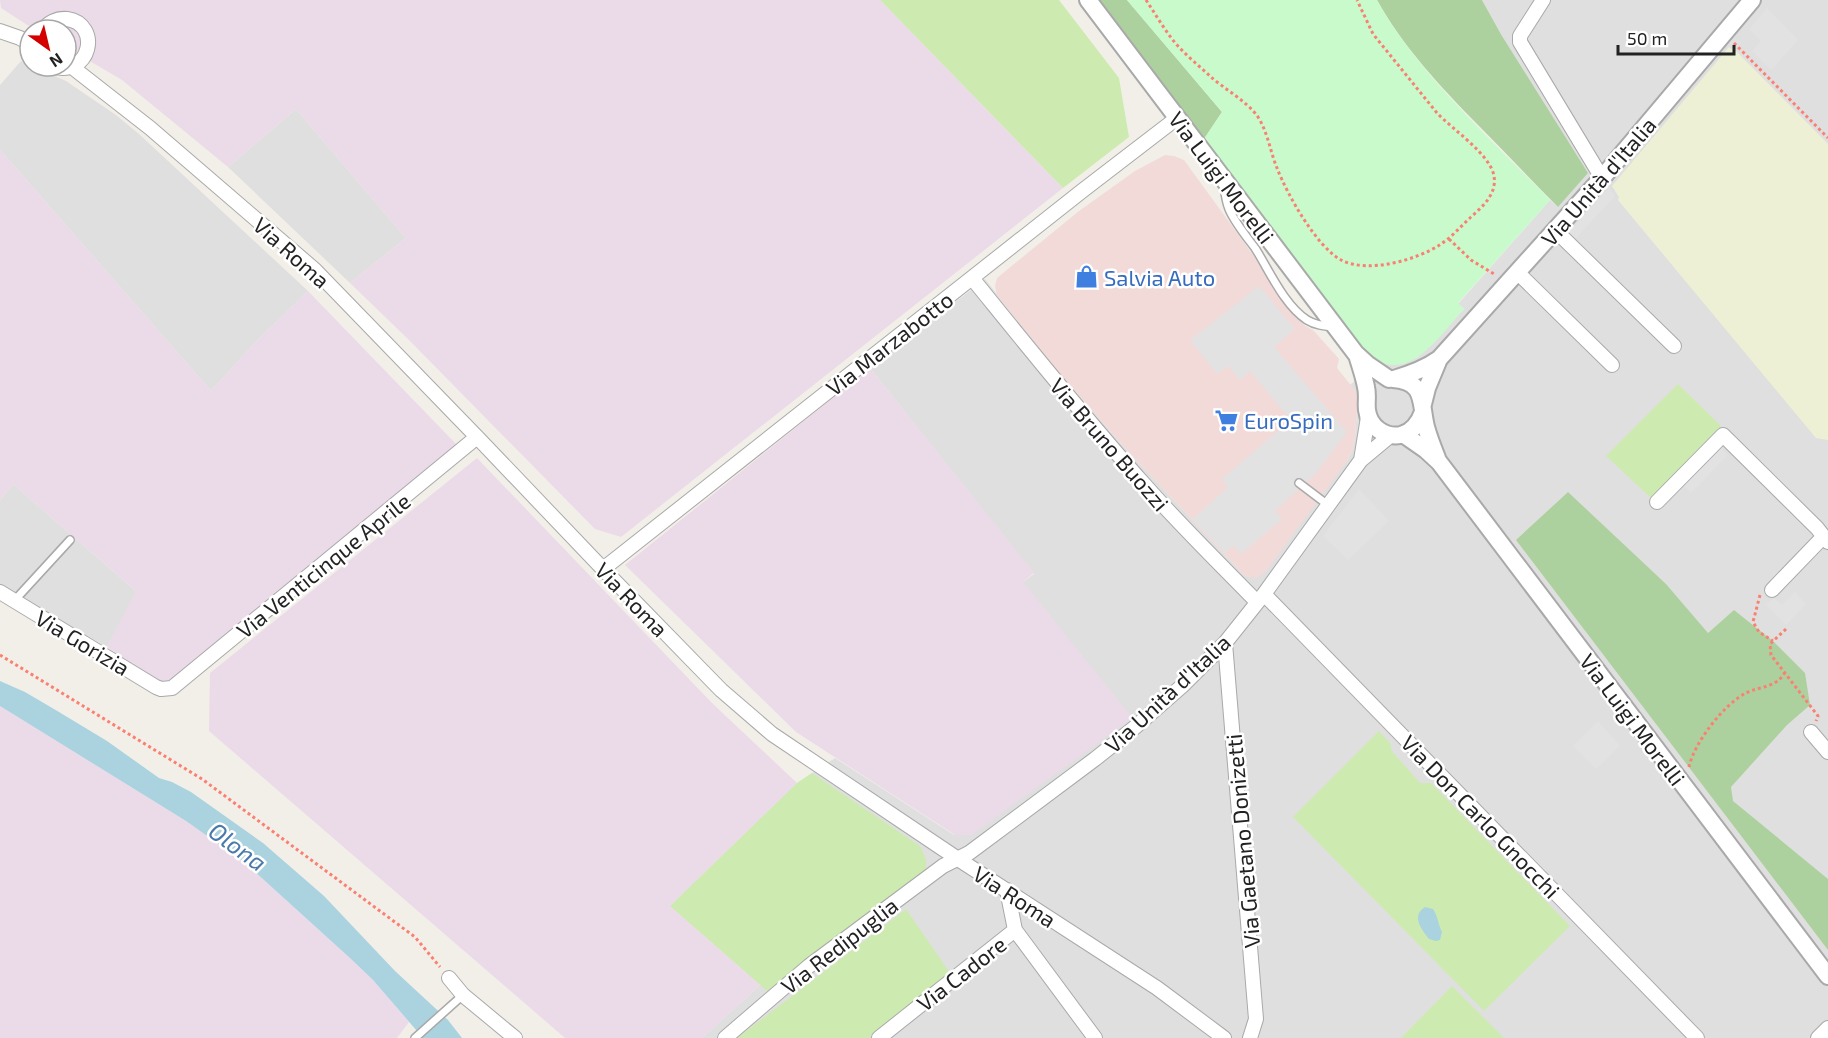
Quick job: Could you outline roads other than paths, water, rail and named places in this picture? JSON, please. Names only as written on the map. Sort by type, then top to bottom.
[{"type":"street","name":"Via Luigi Morelli","points":[[1088,0],[1356,354],[1367,364],[1392,379],[1410,383],[1421,396],[1431,443],[1439,462]]},
{"type":"street","points":[[1543,0],[1520,36],[1520,42],[1602,178]]},
{"type":"street","name":"Via Unità d'Italia","points":[[1392,379],[1414,374],[1439,359],[1556,231],[1752,0]]},
{"type":"street","name":"Via Roma","points":[[78,23],[88,39],[84,57],[100,88]]},
{"type":"street","points":[[4,32],[18,38]]},
{"type":"street","points":[[78,63],[84,57]]},
{"type":"street","name":"Via Roma","points":[[78,72],[315,270],[721,690],[772,734],[958,859],[1157,988],[1224,1038]]},
{"type":"street","name":"Via Marzabotto","points":[[603,569],[1177,118]]},
{"type":"street","points":[[1556,231],[1674,346]]},
{"type":"street","points":[[1518,273],[1612,366]]},
{"type":"street","name":"Via Bruno Buozzi","points":[[972,278],[1056,383],[1142,482],[1193,537],[1260,598]]},
{"type":"street","name":"Via Luigi Morelli","points":[[1356,354],[1366,385],[1368,417],[1373,425],[1380,432],[1397,435],[1426,450],[1439,462],[1828,976]]},
{"type":"street","name":"Via Unità d'Italia","points":[[1423,408],[1427,388],[1439,359]]},
{"type":"street","points":[[1368,399],[1372,390],[1379,384],[1392,379]]},
{"type":"street","points":[[1397,435],[1415,427],[1420,420],[1423,408]]},
{"type":"street","name":"Via Unità d'Italia","points":[[1361,460],[1368,417]]},
{"type":"street","name":"Via Unità d'Italia","points":[[958,859],[1123,738],[1182,686],[1225,643],[1361,460],[1397,435]]},
{"type":"street","points":[[1657,502],[1722,435],[1826,539],[1767,590]]},
{"type":"street","name":"Via Venticinque Aprile","points":[[167,689],[177,685],[477,437]]},
{"type":"street","name":"Via Gorizia","points":[[0,592],[156,687],[167,689]]},
{"type":"street","name":"Via Don Carlo Gnocchi","points":[[1260,598],[1697,1038]]},
{"type":"street","name":"Via Gaetano Donizetti","points":[[1225,643],[1256,1019],[1250,1038]]},
{"type":"street","points":[[1811,732],[1828,752]]},
{"type":"street","name":"Via Redipuglia","points":[[725,1038],[809,966],[943,867],[958,859]]},
{"type":"street","points":[[1006,890],[1015,930],[1095,1038]]},
{"type":"street","name":"Via Cadore","points":[[879,1038],[1015,930]]},
{"type":"street","points":[[449,978],[463,994],[515,1038]]},
{"type":"street","points":[[1818,1038],[1828,1028]]},
{"type":"lane","points":[[1299,483],[1328,505]]},
{"type":"lane","points":[[14,601],[70,540]]},
{"type":"lane","points":[[416,1037],[463,994]]},
{"type":"water","name":"Olona","points":[[0,681],[25,692],[107,741],[159,778],[191,792],[263,843],[324,896],[395,971],[448,1020],[462,1038],[423,1038],[373,980],[244,862],[186,821],[0,706]]},
{"type":"water","points":[[1425,907],[1433,909],[1436,914],[1442,932],[1440,940],[1429,939],[1419,923],[1419,914]]},
{"type":"place","name":"Salvia Auto","points":[[1086,277]]},
{"type":"place","name":"EuroSpin","points":[[1226,420]]}]
